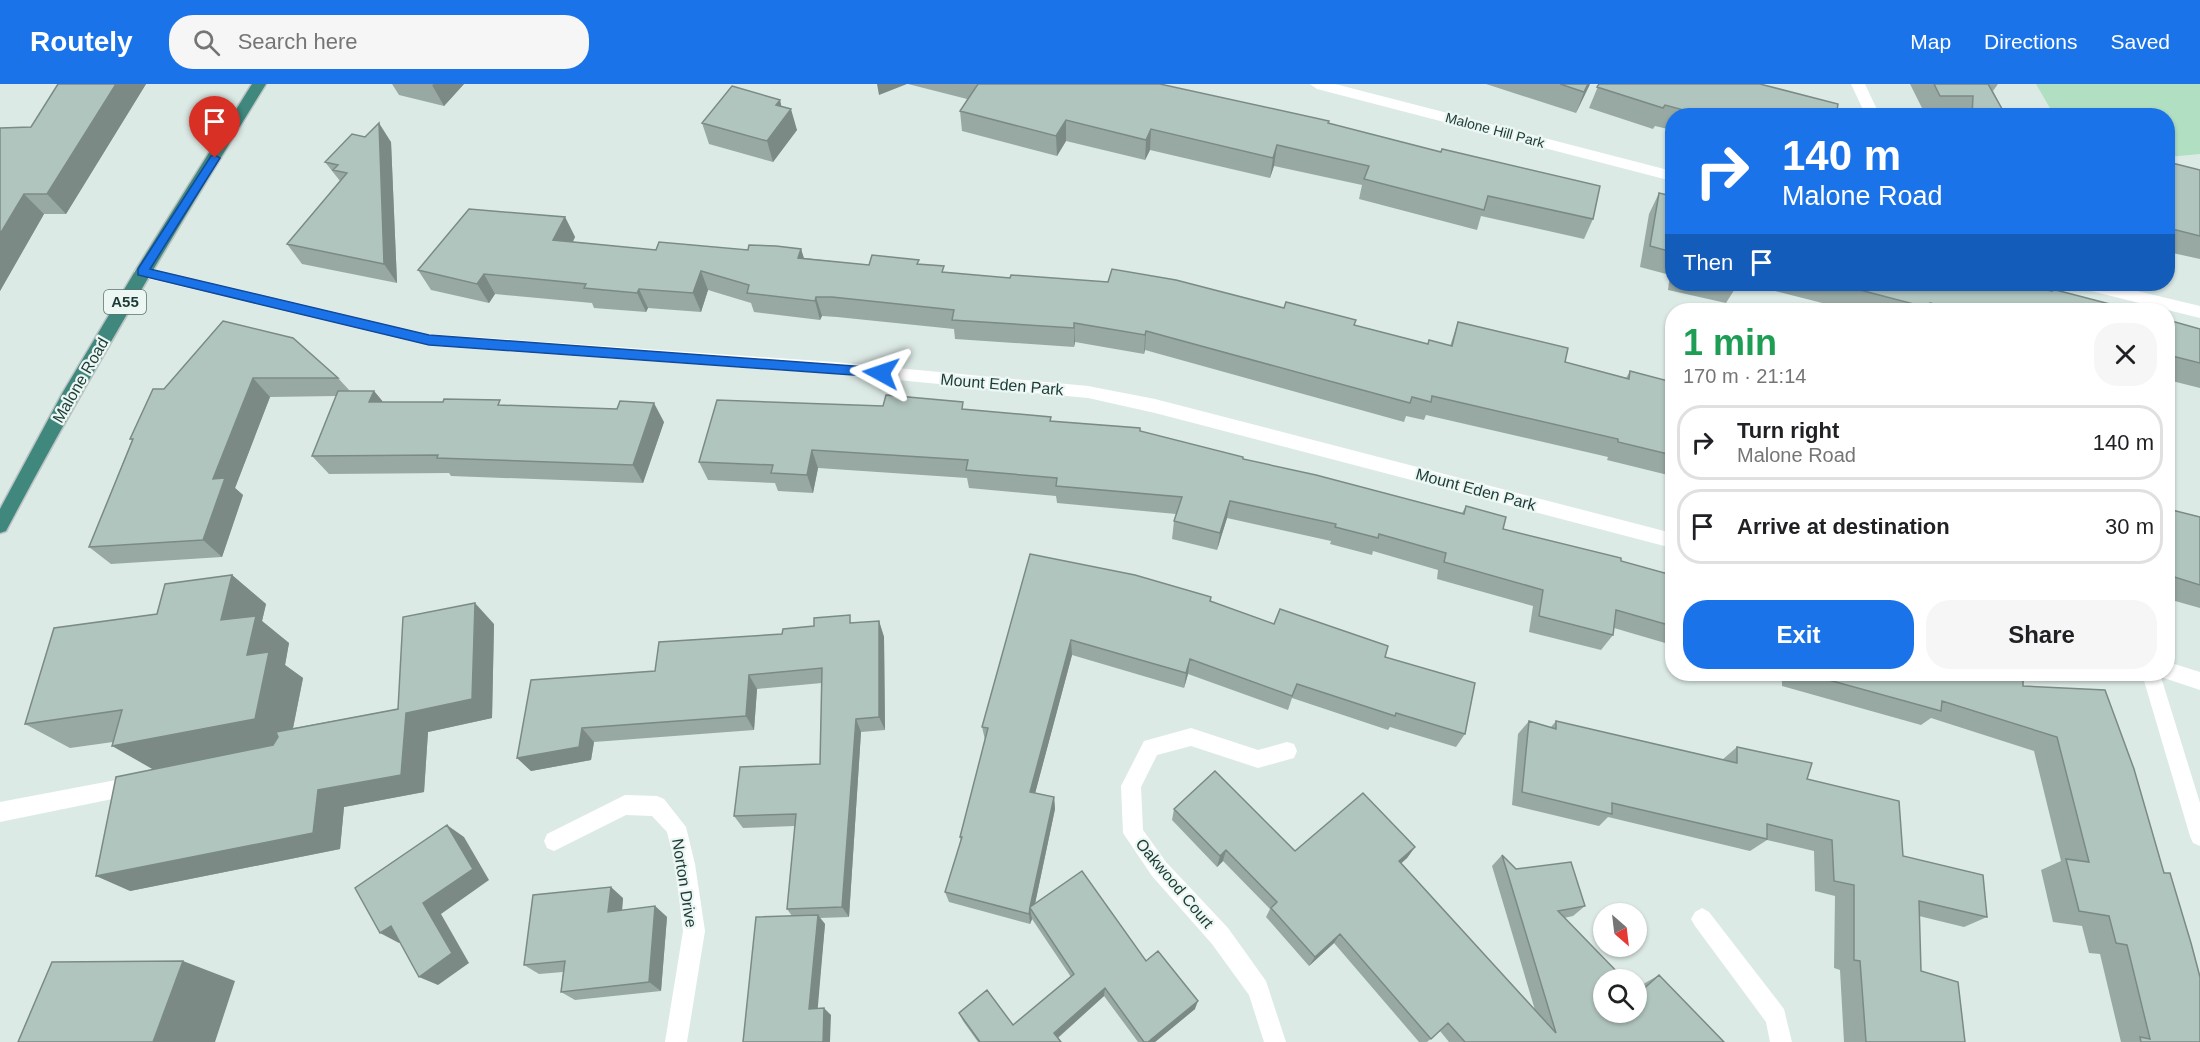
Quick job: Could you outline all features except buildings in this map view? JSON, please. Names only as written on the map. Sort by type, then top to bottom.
[{"type":"highway","name":"Malone Road","points":[[0,526],[69,397],[142,272],[259,84]]},
{"type":"street","name":"Malone Hill Park","points":[[1317,84],[1665,174]]},
{"type":"street","points":[[1858,84],[1869,108]]},
{"type":"street","name":"Mount Eden Park","points":[[142,272],[429,340],[834,368],[1088,392],[1155,406],[1665,539]]},
{"type":"street","points":[[2115,291],[2164,303]]},
{"type":"street","points":[[2175,306],[2200,312]]},
{"type":"street","points":[[2175,673],[2200,681]]},
{"type":"street","points":[[2153,681],[2200,836]]},
{"type":"street","name":"Oakwood Court","points":[[1275,1042],[1258,989],[1220,936],[1160,869],[1133,833],[1131,786],[1151,747],[1191,737],[1258,759],[1287,751]]},
{"type":"street","points":[[0,812],[152,782]]},
{"type":"street","name":"Norton Drive","points":[[554,841],[625,805],[657,806],[676,827],[685,864],[694,931],[676,1042]]},
{"type":"street","points":[[1702,919],[1776,1017],[1781,1042]]},
{"type":"green space","points":[[2036,84],[2200,84],[2200,154],[2175,156],[2175,108],[2050,108]]},
{"type":"route","points":[[215,158],[142,272],[429,340],[881,373]]}]
